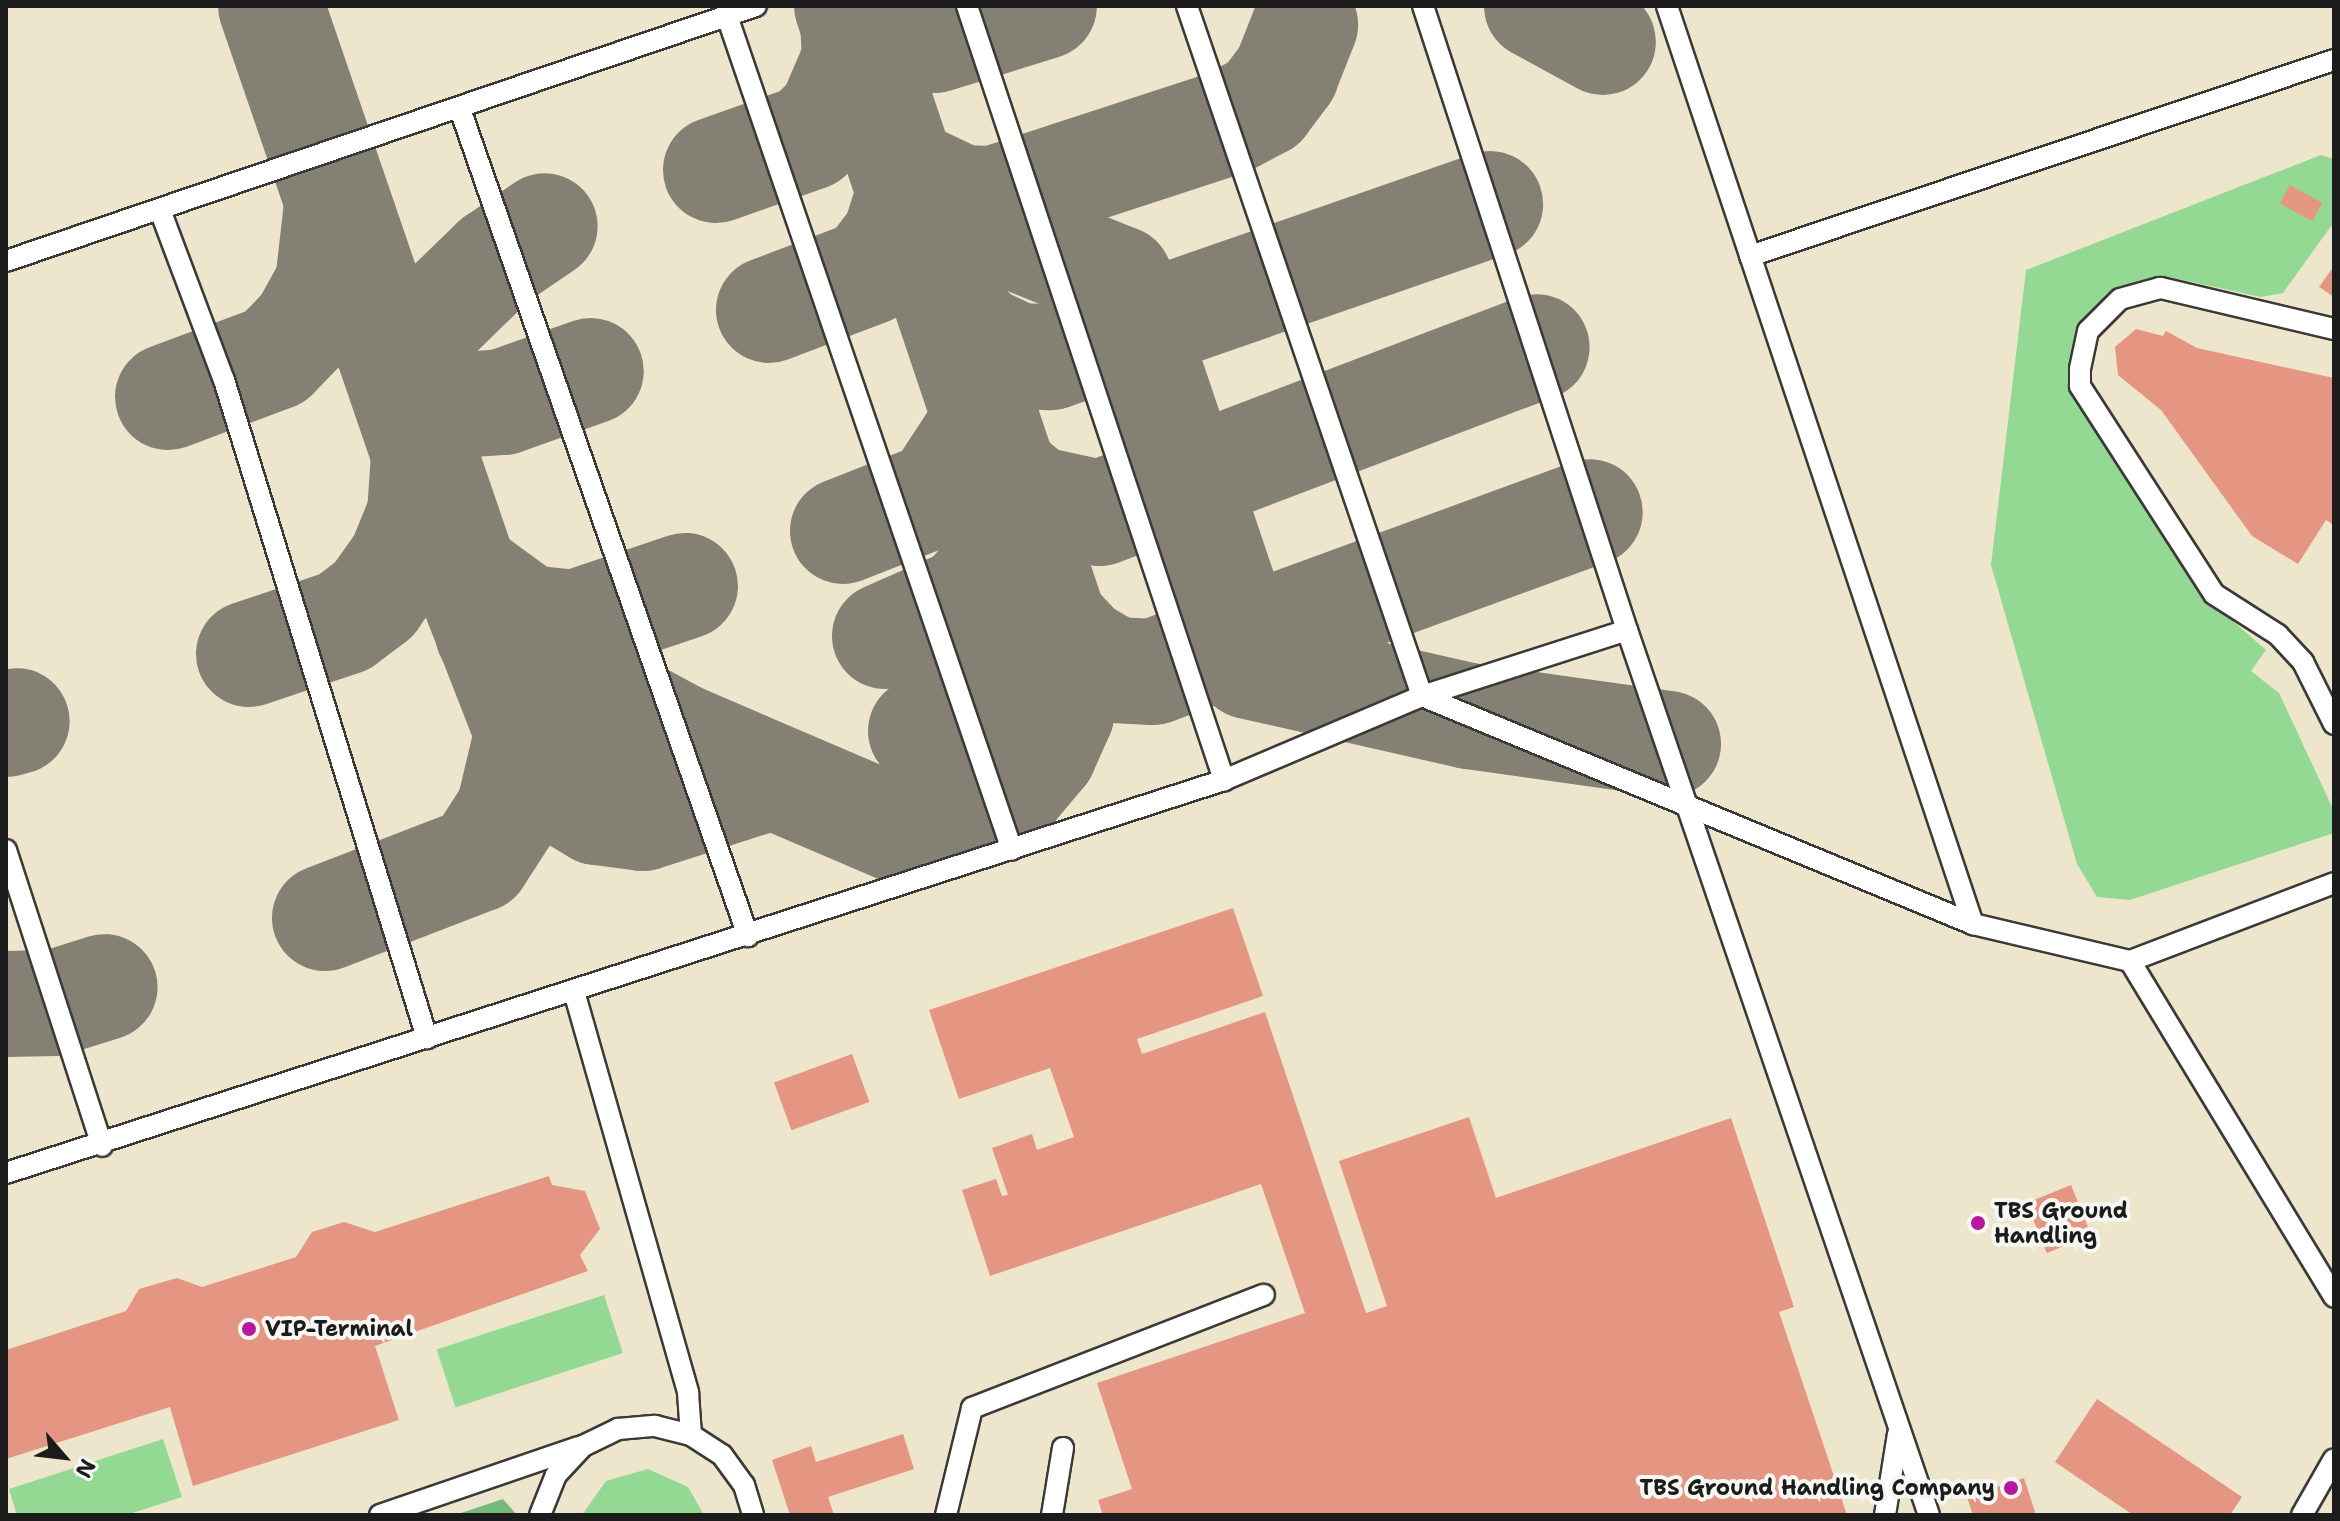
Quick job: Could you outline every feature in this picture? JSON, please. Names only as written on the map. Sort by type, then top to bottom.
[{"type":"lane","points":[[6,261],[756,6]]},
{"type":"lane","points":[[967,6],[1224,780]]},
{"type":"lane","points":[[1187,6],[1422,696],[1691,811],[1973,924],[2130,961],[2334,883]]},
{"type":"lane","points":[[1423,6],[1627,630],[1929,1515]]},
{"type":"lane","points":[[1667,6],[1973,924]]},
{"type":"lane","points":[[727,16],[1012,850]]},
{"type":"lane","points":[[1750,256],[2334,60]]},
{"type":"lane","points":[[460,109],[748,936]]},
{"type":"lane","points":[[160,210],[234,410],[427,1038]]},
{"type":"lane","points":[[2334,329],[2160,288],[2120,299],[2088,331],[2080,386],[2214,594],[2278,635],[2303,662],[2334,724]]},
{"type":"lane","points":[[6,1173],[102,1146],[427,1038],[575,995],[1224,780],[1422,696],[1627,630]]},
{"type":"lane","points":[[6,850],[102,1146]]},
{"type":"lane","points":[[2130,961],[2334,1297]]},
{"type":"lane","points":[[575,995],[688,1393],[691,1435]]},
{"type":"lane","points":[[946,1515],[972,1408],[1264,1295]]},
{"type":"lane","points":[[380,1515],[583,1446],[618,1429],[655,1426],[691,1435],[722,1455],[744,1485],[753,1515]]},
{"type":"lane","points":[[1885,1515],[1899,1430]]},
{"type":"lane","points":[[540,1515],[556,1475],[583,1446]]},
{"type":"lane","points":[[1052,1515],[1063,1448]]},
{"type":"lane","points":[[2302,1515],[2334,1459]]},
{"type":"green space","points":[[2321,155],[2334,159],[2334,222],[2283,293],[2261,297],[2169,277],[2123,287],[2084,332],[2080,386],[2197,590],[2266,650],[2251,671],[2279,693],[2334,811],[2334,833],[2130,900],[2097,897],[2077,864],[1991,565],[2026,270]]},
{"type":"green space","points":[[604,1295],[623,1353],[455,1407],[437,1349]]},
{"type":"green space","points":[[163,1439],[182,1497],[126,1515],[17,1515],[9,1489]]},
{"type":"green space","points":[[648,1469],[688,1487],[704,1515],[582,1515],[606,1481]]},
{"type":"green space","points":[[503,1499],[517,1515],[455,1515]]},
{"type":"building","points":[[2290,185],[2322,203],[2312,221],[2280,203]]},
{"type":"building","points":[[2334,266],[2334,297],[2319,287]]},
{"type":"building","points":[[2136,329],[2163,336],[2166,331],[2197,348],[2334,378],[2334,525],[2326,520],[2298,564],[2252,536],[2161,410],[2118,375],[2115,347]]},
{"type":"building","points":[[1233,908],[1263,996],[1137,1039],[1142,1054],[1265,1012],[1366,1313],[1387,1306],[1339,1161],[1469,1117],[1496,1198],[1731,1118],[1794,1307],[1779,1312],[1847,1515],[1103,1515],[1098,1500],[1132,1489],[1097,1383],[1305,1313],[1261,1184],[990,1276],[962,1190],[996,1179],[1002,1196],[1008,1195],[992,1148],[1032,1134],[1037,1150],[1074,1137],[1050,1068],[959,1099],[929,1010]]},
{"type":"building","points":[[852,1054],[869,1102],[791,1130],[774,1082]]},
{"type":"building","name":"VIP-Terminal","points":[[549,1176],[552,1185],[585,1191],[600,1229],[580,1255],[588,1271],[375,1346],[399,1420],[193,1486],[170,1407],[6,1459],[6,1350],[126,1311],[139,1289],[177,1278],[202,1287],[296,1257],[312,1232],[344,1222],[375,1232]]},
{"type":"building","points":[[2071,1185],[2091,1235],[2047,1253],[2026,1203]]},
{"type":"building","points":[[2097,1399],[2242,1497],[2230,1515],[2133,1515],[2055,1462]]},
{"type":"building","points":[[903,1434],[914,1469],[828,1497],[834,1515],[790,1515],[772,1460],[811,1446],[816,1462]]},
{"type":"building","name":"TBS Ground Handling Company","points":[[2024,1478],[2036,1515],[1973,1515],[1967,1497]]},
{"type":"taxiway","points":[[271,6],[463,567],[547,782],[597,812],[643,818],[755,782]]},
{"type":"taxiway","points":[[488,633],[679,736],[905,833],[1013,789],[1044,752],[1061,714],[1065,668],[1054,622],[847,6]]},
{"type":"taxiway","points":[[857,6],[899,36],[935,40],[1044,6]]},
{"type":"taxiway","points":[[1537,6],[1603,42]]},
{"type":"taxiway","points":[[716,170],[809,137],[831,115],[855,59],[853,24]]},
{"type":"taxiway","points":[[923,180],[961,198],[994,199],[1227,123],[1263,104],[1286,73],[1305,25]]},
{"type":"taxiway","points":[[769,310],[869,272],[895,238],[909,194],[1119,279],[1249,666],[1469,716],[1668,744]]},
{"type":"taxiway","points":[[948,305],[979,338],[1017,356],[1051,357],[1490,204]]},
{"type":"taxiway","points":[[168,397],[275,357],[304,327],[328,284],[337,205]]},
{"type":"taxiway","points":[[374,310],[425,328],[495,260],[545,226]]},
{"type":"taxiway","points":[[385,342],[419,383],[461,405],[503,402],[591,371]]},
{"type":"taxiway","points":[[1003,473],[1035,499],[1100,513],[1536,347]]},
{"type":"taxiway","points":[[843,531],[937,494],[985,421]]},
{"type":"taxiway","points":[[249,654],[344,622],[374,599],[401,561],[420,514],[424,455]]},
{"type":"taxiway","points":[[885,636],[966,600],[991,570],[1013,502]]},
{"type":"taxiway","points":[[1054,622],[1081,651],[1114,670],[1153,672],[1590,512]]},
{"type":"taxiway","points":[[474,579],[527,618],[575,623],[685,586]]},
{"type":"taxiway","points":[[921,731],[1011,692],[1054,622]]},
{"type":"taxiway","points":[[6,724],[17,721]]},
{"type":"taxiway","points":[[325,918],[478,859],[509,811],[526,739]]},
{"type":"taxiway","points":[[6,1004],[54,1003],[105,987]]},
{"type":"place","name":"TBS Ground Handling","points":[[1978,1223]]},
{"type":"place","name":"VIP-Terminal","points":[[249,1329]]},
{"type":"place","name":"TBS Ground Handling Company","points":[[2011,1488]]}]
